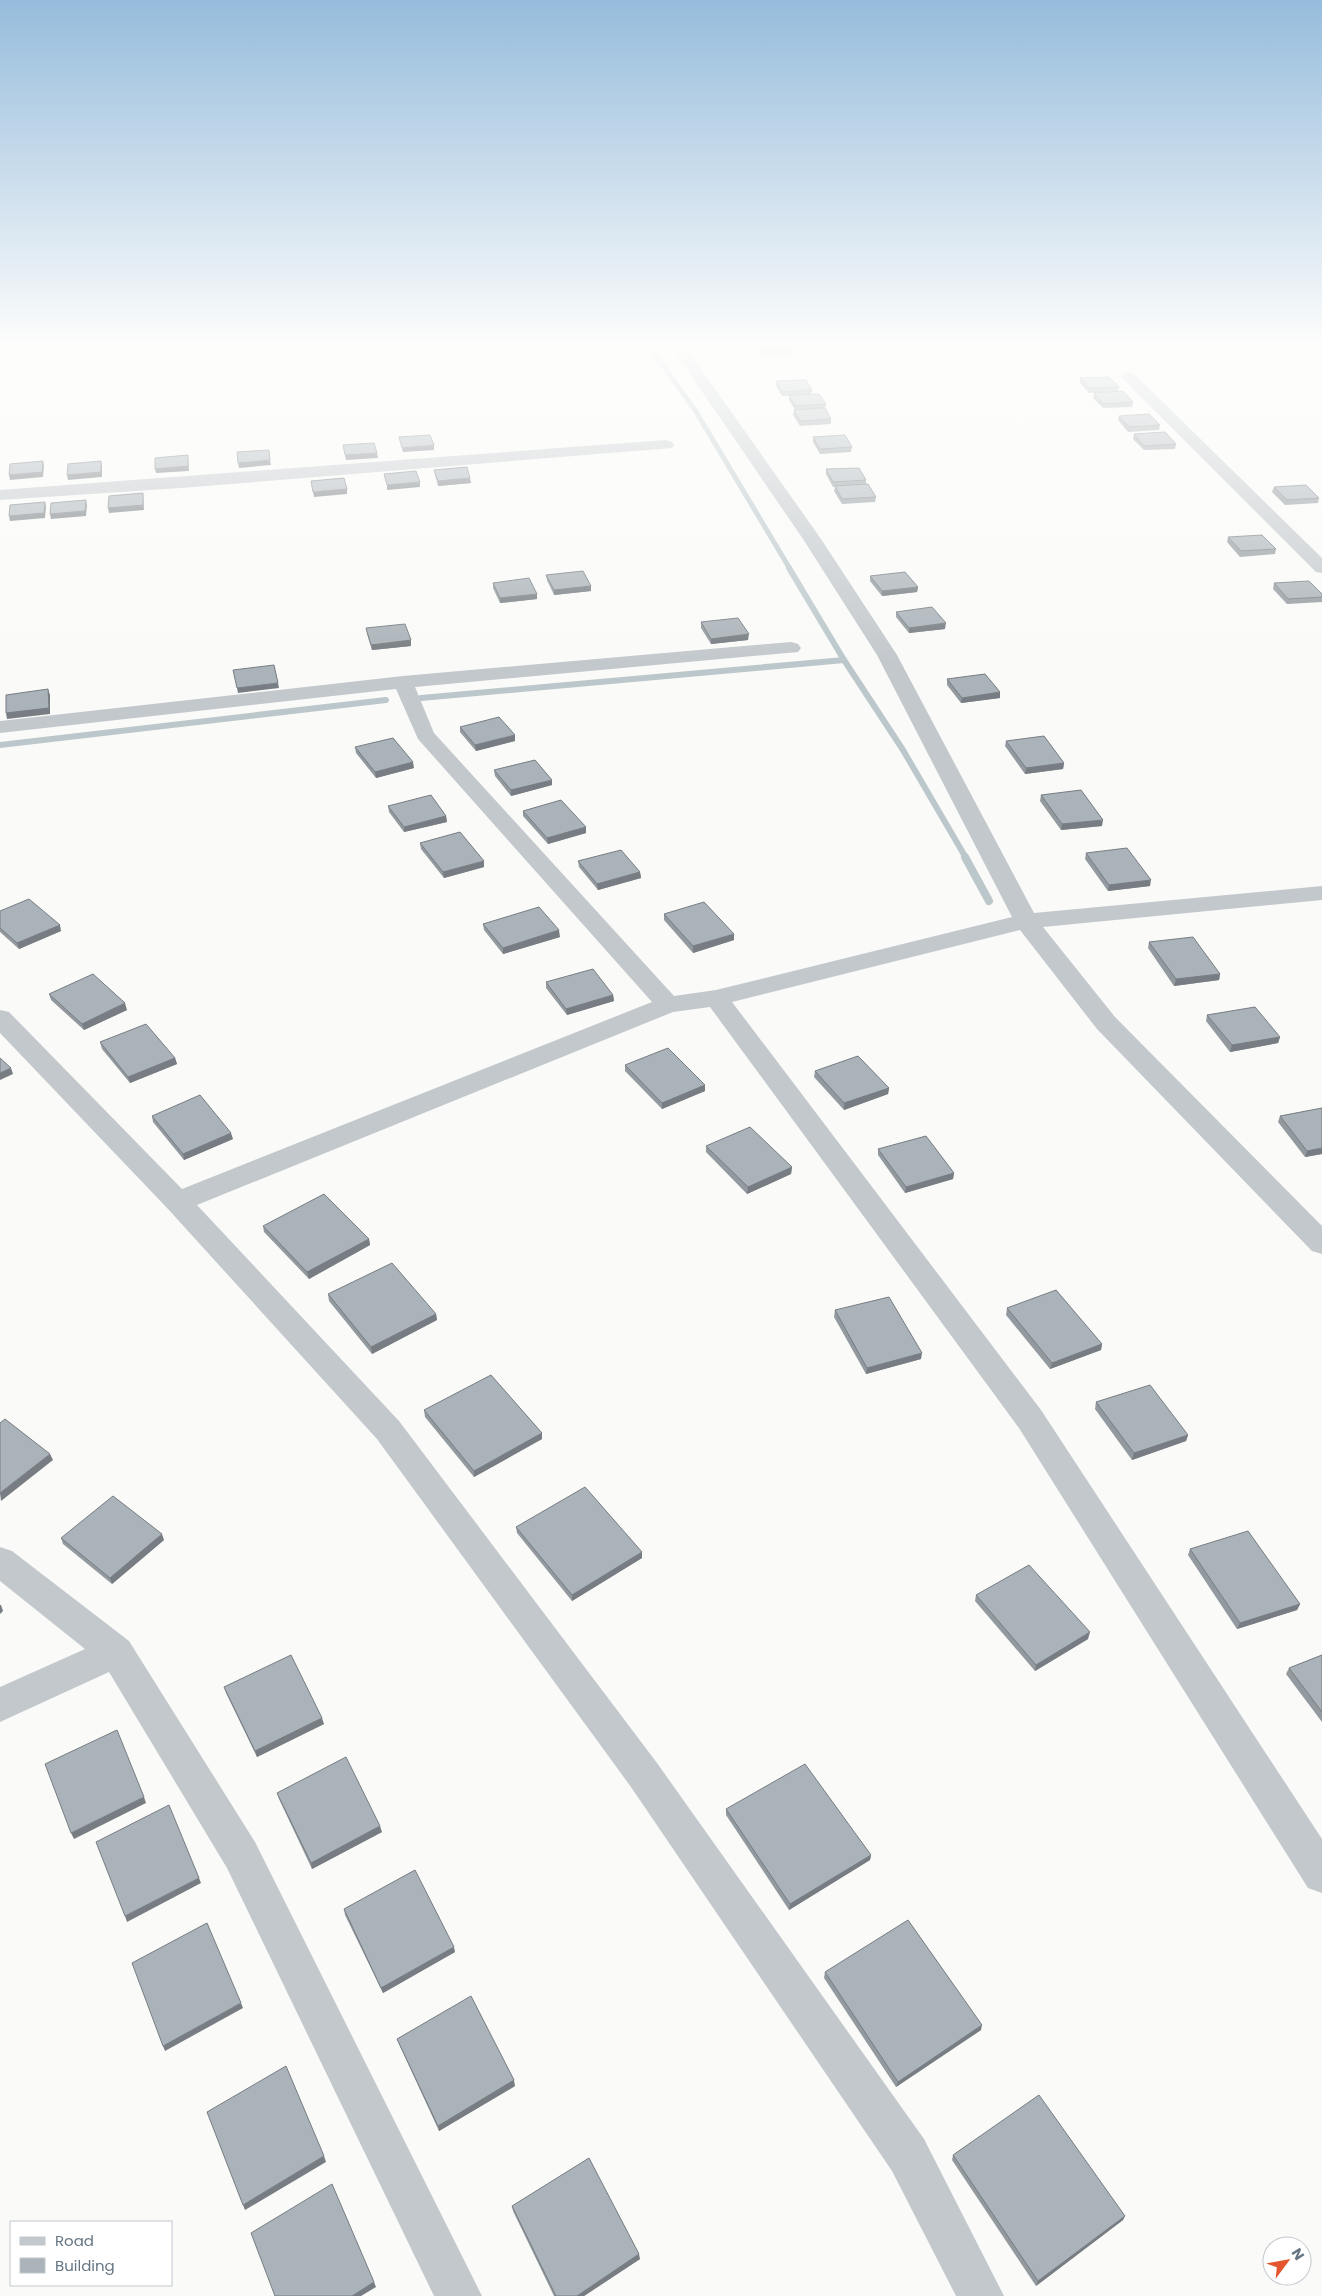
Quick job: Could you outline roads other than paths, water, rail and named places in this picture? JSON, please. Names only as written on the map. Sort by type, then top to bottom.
[{"type":"street","points":[[0,495],[181,483],[613,449]]},
{"type":"street","points":[[750,449],[812,538],[886,655],[1026,921],[1106,1023],[1322,1244]]},
{"type":"street","points":[[1202,449],[1322,568]]},
{"type":"street","points":[[0,727],[403,682],[791,648]]},
{"type":"street","points":[[403,682],[425,735],[668,1005]]},
{"type":"street","points":[[178,1202],[668,1005],[716,998],[1026,921],[1322,893]]},
{"type":"street","points":[[716,998],[1030,1419],[1322,1874]]},
{"type":"street","points":[[0,1018],[178,1202],[388,1430],[644,1775],[908,2155],[981,2296]]},
{"type":"street","points":[[0,1561],[116,1652],[241,1855],[459,2296]]},
{"type":"street","points":[[0,1705],[116,1652]]},
{"type":"waterway","points":[[718,449],[790,569]]},
{"type":"waterway","points":[[789,568],[844,660]]},
{"type":"waterway","points":[[421,698],[844,660]]},
{"type":"waterway","points":[[844,660],[903,750],[966,858]]},
{"type":"waterway","points":[[0,745],[386,700]]},
{"type":"waterway","points":[[965,857],[989,901]]}]
